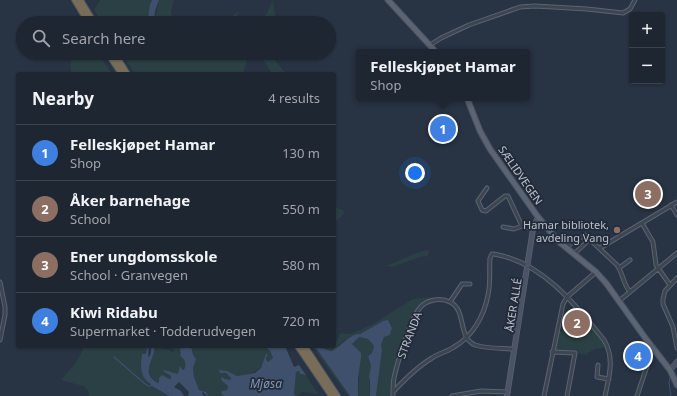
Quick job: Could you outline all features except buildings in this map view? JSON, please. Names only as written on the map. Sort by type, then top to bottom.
[{"type":"highway","points":[[75,0],[85,16]]},
{"type":"highway","points":[[80,0],[90,16]]},
{"type":"highway","points":[[113,60],[121,72]]},
{"type":"highway","points":[[118,60],[126,72]]},
{"type":"highway","points":[[299,348],[331,394],[338,396]]},
{"type":"highway","points":[[305,348],[331,394]]},
{"type":"main road","points":[[388,0],[433,49]]},
{"type":"main road","name":"SÆLIDVEGEN","points":[[468,101],[480,132],[490,149],[538,217],[553,235],[596,272],[672,373],[677,385]]},
{"type":"street","points":[[430,46],[441,38],[469,25],[520,7],[535,6],[587,8],[623,13],[630,9],[635,0]]},
{"type":"street","points":[[487,188],[478,202],[482,209],[486,211],[505,196],[508,196],[522,226]]},
{"type":"street","points":[[600,248],[677,202]]},
{"type":"street","points":[[671,205],[677,214]]},
{"type":"street","name":"ÅKER ALLÉ","points":[[507,394],[533,230],[538,217]]},
{"type":"street","points":[[642,223],[653,242],[655,260],[658,269],[670,285]]},
{"type":"street","points":[[503,227],[515,228],[522,226],[533,230]]},
{"type":"street","points":[[566,247],[585,235],[619,268],[624,284],[630,292]]},
{"type":"street","points":[[574,254],[590,239]]},
{"type":"street","points":[[619,301],[677,253]]},
{"type":"street","points":[[393,394],[406,378],[422,364],[466,339],[476,327],[488,296],[490,258],[492,254],[502,256],[528,266],[549,279],[598,332],[607,346],[611,359],[606,396]]},
{"type":"street","points":[[619,268],[630,260]]},
{"type":"street","points":[[544,396],[561,308],[567,297],[596,272]]},
{"type":"street","points":[[677,278],[663,293],[663,301],[673,327],[677,348]]},
{"type":"street","points":[[0,282],[5,311],[0,340]]},
{"type":"street","points":[[470,284],[462,284],[450,302],[460,316],[466,339],[469,342],[480,346],[514,349]]},
{"type":"street","name":"STRANDA","points":[[393,394],[396,371],[417,312],[429,301],[439,300],[450,302]]},
{"type":"street","points":[[637,396],[651,354],[654,350]]},
{"type":"street","points":[[552,352],[575,353],[567,396]]},
{"type":"street","points":[[672,373],[677,362]]},
{"type":"street","points":[[598,365],[597,377],[609,379]]},
{"type":"street","points":[[452,396],[481,391],[507,394]]},
{"type":"green space","points":[[100,0],[152,0],[148,16],[98,16],[94,10]]},
{"type":"green space","points":[[159,0],[174,0],[171,11],[172,16],[156,16]]},
{"type":"green space","points":[[273,0],[275,16],[265,16]]},
{"type":"green space","points":[[238,11],[237,16],[232,16]]},
{"type":"green space","points":[[72,60],[103,60],[111,72],[72,72]]},
{"type":"green space","points":[[126,60],[246,60],[243,72],[134,72]]},
{"type":"green space","points":[[263,60],[275,60],[285,72],[271,72]]},
{"type":"green space","points":[[336,205],[337,208],[343,210],[345,213],[336,221]]},
{"type":"green space","points":[[429,250],[428,257],[423,256],[392,267],[386,266],[419,252]]},
{"type":"green space","points":[[433,297],[419,306],[414,313],[393,377],[392,396],[376,396],[382,350],[381,345],[384,337],[392,332],[390,322],[383,321],[360,334],[349,337],[339,345],[337,349],[331,351],[325,348],[336,348],[336,342],[339,335],[342,333],[351,334],[371,325],[413,299]]},
{"type":"green space","points":[[591,326],[607,347],[595,349],[587,355],[577,353],[576,351],[555,351],[557,332]]},
{"type":"green space","points":[[359,337],[368,339],[374,346],[372,353],[368,356],[371,366],[369,376],[370,396],[358,396],[359,380],[355,347],[352,344]]},
{"type":"green space","points":[[84,348],[147,348],[146,354],[141,357],[141,366],[151,386],[145,383],[114,356],[113,357],[144,384],[149,387],[152,386],[169,396],[89,396],[88,391],[84,386],[63,381],[62,379],[76,362]]},
{"type":"green space","points":[[154,348],[169,349],[173,352],[174,350],[170,348],[181,348],[181,353],[186,362],[186,368],[181,369],[178,374],[169,372],[166,373],[171,376],[170,379],[158,383],[150,375],[150,361]]},
{"type":"green space","points":[[192,348],[267,348],[273,358],[269,362],[267,361],[267,354],[263,365],[259,369],[245,375],[237,376],[219,370],[230,376],[230,380],[222,380],[228,386],[227,391],[222,394],[224,396],[208,396],[206,392],[199,390],[194,377],[193,368],[195,358]]},
{"type":"green space","points":[[313,348],[316,348],[350,396],[348,396]]},
{"type":"green space","points":[[299,371],[302,375],[306,375],[318,394],[302,392],[298,396],[294,395],[296,372]]},
{"type":"water","points":[[152,0],[159,0],[155,16],[148,16]]},
{"type":"water","points":[[388,320],[392,328],[390,335],[384,337],[381,345],[382,350],[376,396],[370,396],[369,376],[371,366],[368,356],[372,353],[374,346],[368,339],[359,337],[352,344],[361,353],[358,378],[358,396],[350,396],[316,348],[323,348],[331,351],[348,338],[360,334],[383,321]]},
{"type":"water","points":[[147,348],[149,348],[149,357],[151,348],[154,348],[149,367],[149,374],[158,383],[159,378],[162,375],[169,379],[171,378],[171,376],[163,371],[164,370],[178,374],[180,366],[183,370],[185,368],[185,361],[180,356],[181,348],[191,348],[193,355],[196,359],[193,368],[194,377],[199,390],[206,392],[208,396],[203,392],[202,393],[204,396],[188,396],[189,392],[179,382],[174,387],[181,391],[184,396],[169,396],[152,386],[149,387],[144,384],[113,357],[114,356],[150,386],[151,384],[143,375],[141,367],[142,354],[146,354]]},
{"type":"water","name":"Mjøsa","points":[[267,348],[286,348],[294,367],[299,365],[306,375],[300,374],[299,371],[296,372],[294,395],[297,396],[224,396],[221,393],[222,391],[227,390],[228,386],[222,381],[221,378],[230,380],[231,378],[226,373],[220,373],[219,370],[227,371],[237,376],[255,373],[261,368],[266,354],[268,355],[266,358],[268,362],[273,358]]},
{"type":"waterway","points":[[670,378],[669,383],[671,396]]},
{"type":"place","name":"Felleskjøpet Hamar","points":[[443,129]]},
{"type":"place","name":"Ener ungdomsskole","points":[[648,194]]},
{"type":"place","name":"Hamar bibliotek, avdeling Vang","points":[[617,230]]},
{"type":"place","name":"Åker barnehage","points":[[577,323]]},
{"type":"place","name":"Kiwi Ridabu","points":[[638,356]]}]
